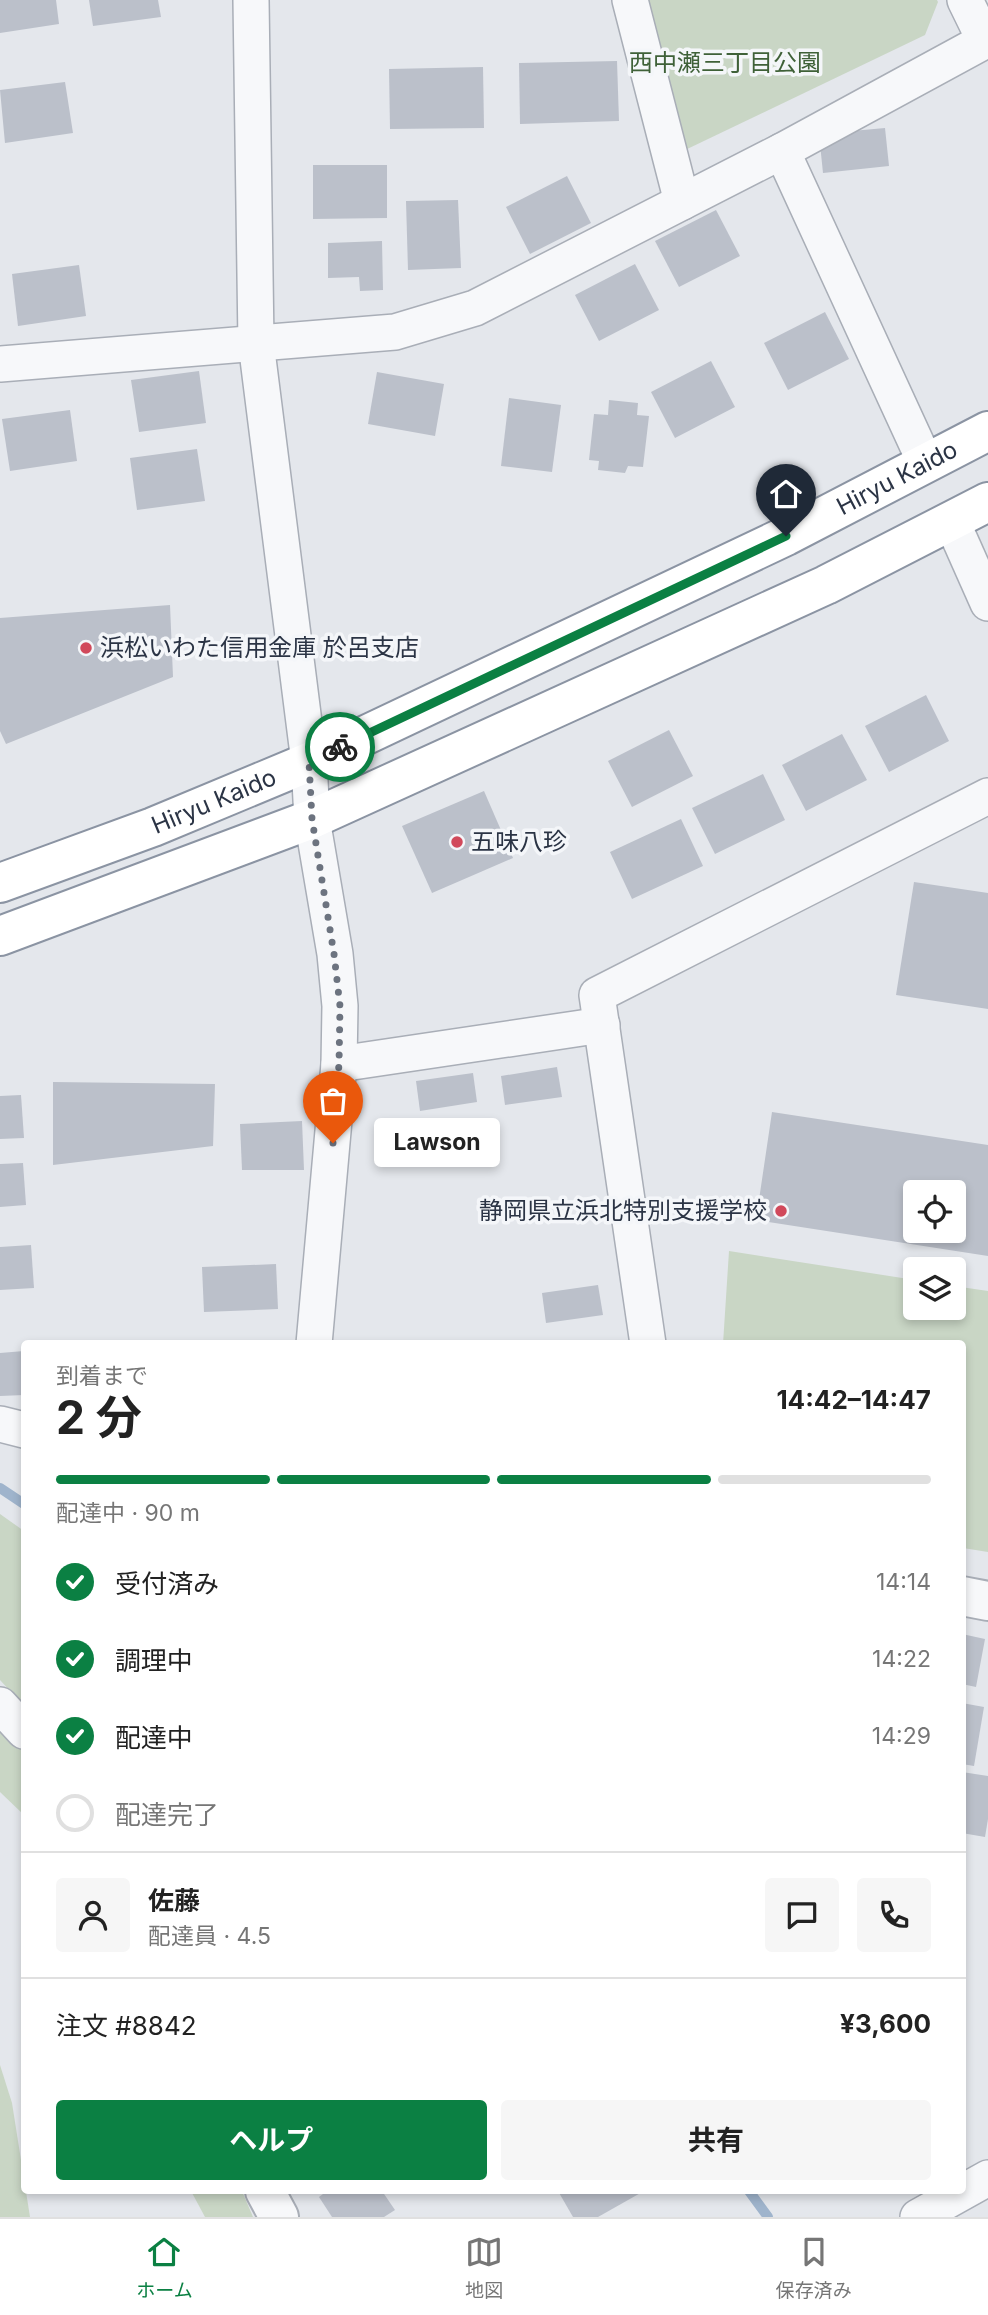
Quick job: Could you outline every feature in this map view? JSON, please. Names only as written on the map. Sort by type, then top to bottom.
[{"type":"highway","name":"Hiryu Kaido","points":[[0,883],[153,827],[309,762],[786,536],[988,431]]},
{"type":"highway","name":"Hiryu Kaido","points":[[0,936],[312,819],[826,585],[988,502]]},
{"type":"street","points":[[251,0],[256,343],[309,762],[312,819],[340,1006],[339,1064],[314,1340]]},
{"type":"street","points":[[630,0],[682,202]]},
{"type":"street","points":[[0,364],[395,332],[475,308],[782,151],[986,40],[965,0]]},
{"type":"street","points":[[782,151],[926,464]]},
{"type":"street","points":[[952,522],[988,603]]},
{"type":"street","points":[[647,1340],[597,995],[988,796]]},
{"type":"street","points":[[339,1064],[602,1025]]},
{"type":"street","points":[[0,1424],[21,1429]]},
{"type":"street","points":[[966,1597],[988,1601]]},
{"type":"street","points":[[0,1705],[21,1728]]},
{"type":"street","points":[[966,2190],[988,2178]]},
{"type":"street","points":[[267,2194],[279,2217]]},
{"type":"street","points":[[918,2217],[959,2194]]},
{"type":"green space","name":"西中瀬三丁目公園","points":[[646,0],[938,2],[925,35],[683,151]]},
{"type":"green space","points":[[729,1251],[903,1278],[903,1320],[966,1320],[966,1288],[988,1291],[988,1552],[966,1548],[966,1340],[723,1340]]},
{"type":"green space","points":[[0,1514],[21,1529],[21,1703],[0,1680]]},
{"type":"green space","points":[[0,1717],[21,1740],[21,1812],[0,1792]]},
{"type":"green space","points":[[0,2065],[12,2103],[21,2160],[21,2194],[26,2194],[30,2217],[0,2217]]},
{"type":"green space","points":[[193,2194],[243,2194],[253,2217],[205,2217]]},
{"type":"building","points":[[0,0],[56,0],[59,24],[0,33]]},
{"type":"building","points":[[89,0],[158,0],[161,17],[93,26]]},
{"type":"building","points":[[617,61],[619,121],[520,124],[519,63]]},
{"type":"building","points":[[483,67],[484,128],[390,129],[389,69]]},
{"type":"building","points":[[65,82],[73,133],[5,143],[0,90]]},
{"type":"building","points":[[885,128],[889,166],[823,173],[819,134]]},
{"type":"building","points":[[313,165],[387,165],[387,218],[313,219]]},
{"type":"building","points":[[567,176],[591,223],[530,254],[506,207]]},
{"type":"building","points":[[458,200],[461,268],[408,270],[406,201]]},
{"type":"building","points":[[716,210],[740,256],[679,287],[655,241]]},
{"type":"building","points":[[382,241],[383,290],[360,291],[359,277],[328,278],[328,243]]},
{"type":"building","points":[[635,264],[659,310],[599,341],[575,295]]},
{"type":"building","points":[[79,265],[86,316],[18,326],[12,274]]},
{"type":"building","points":[[825,312],[849,359],[788,390],[764,343]]},
{"type":"building","points":[[711,361],[735,407],[675,438],[651,392]]},
{"type":"building","points":[[199,371],[206,423],[139,432],[131,380]]},
{"type":"building","points":[[377,372],[444,384],[435,436],[368,424]]},
{"type":"building","points":[[509,398],[561,405],[552,472],[501,466]]},
{"type":"building","points":[[609,400],[638,403],[637,415],[649,416],[643,467],[628,466],[625,473],[598,470],[599,461],[589,460],[594,414],[608,415]]},
{"type":"building","points":[[70,410],[77,461],[10,471],[2,419]]},
{"type":"building","points":[[197,449],[205,501],[137,510],[130,458]]},
{"type":"building","name":"浜松いわた信用金庫 於呂支店","points":[[170,605],[173,677],[6,744],[0,731],[0,618]]},
{"type":"building","points":[[926,695],[949,741],[889,772],[865,726]]},
{"type":"building","points":[[669,730],[693,776],[632,807],[608,761]]},
{"type":"building","points":[[842,734],[867,780],[806,811],[782,765]]},
{"type":"building","points":[[763,774],[785,820],[715,854],[692,808]]},
{"type":"building","name":"五味八珍","points":[[484,791],[513,858],[432,893],[402,826]]},
{"type":"building","points":[[681,819],[703,866],[632,899],[610,852]]},
{"type":"building","points":[[914,882],[988,893],[988,1009],[896,995]]},
{"type":"building","points":[[557,1067],[562,1097],[505,1105],[501,1076]]},
{"type":"building","points":[[473,1073],[477,1102],[420,1111],[416,1081]]},
{"type":"building","points":[[53,1082],[215,1084],[213,1146],[53,1165]]},
{"type":"building","points":[[21,1095],[24,1138],[0,1139],[0,1096]]},
{"type":"building","points":[[772,1112],[988,1145],[988,1256],[904,1243],[966,1243],[966,1180],[903,1180],[903,1243],[756,1220]]},
{"type":"building","points":[[302,1121],[304,1170],[242,1170],[240,1124]]},
{"type":"building","points":[[23,1163],[26,1205],[0,1207],[0,1164]]},
{"type":"building","points":[[31,1245],[34,1288],[0,1290],[0,1247]]},
{"type":"building","points":[[276,1264],[278,1309],[204,1312],[202,1267]]},
{"type":"building","points":[[598,1285],[603,1315],[546,1323],[542,1293]]},
{"type":"building","points":[[21,1351],[21,1395],[0,1396],[0,1353]]},
{"type":"building","points":[[966,1635],[985,1639],[976,1687],[966,1685]]},
{"type":"building","points":[[966,1704],[984,1707],[974,1766],[966,1765]]},
{"type":"building","points":[[966,1773],[988,1776],[988,1819],[985,1837],[966,1834]]},
{"type":"building","points":[[323,2194],[384,2194],[395,2210],[384,2217],[332,2217],[319,2197]]},
{"type":"building","points":[[560,2194],[639,2194],[598,2217],[573,2217]]},
{"type":"waterway","points":[[0,1488],[21,1502]]},
{"type":"waterway","points":[[751,2194],[768,2217]]},
{"type":"way so far","points":[[333,1143],[340,1006],[312,819],[309,762],[340,747]]},
{"type":"place","name":"浜松いわた信用金庫 於呂支店","points":[[86,648]]},
{"type":"place","name":"五味八珍","points":[[457,842]]},
{"type":"place","name":"Lawson","points":[[333,1143]]},
{"type":"place","name":"静岡県立浜北特別支援学校","points":[[781,1211]]},
{"type":"route","points":[[340,747],[786,536]]}]
